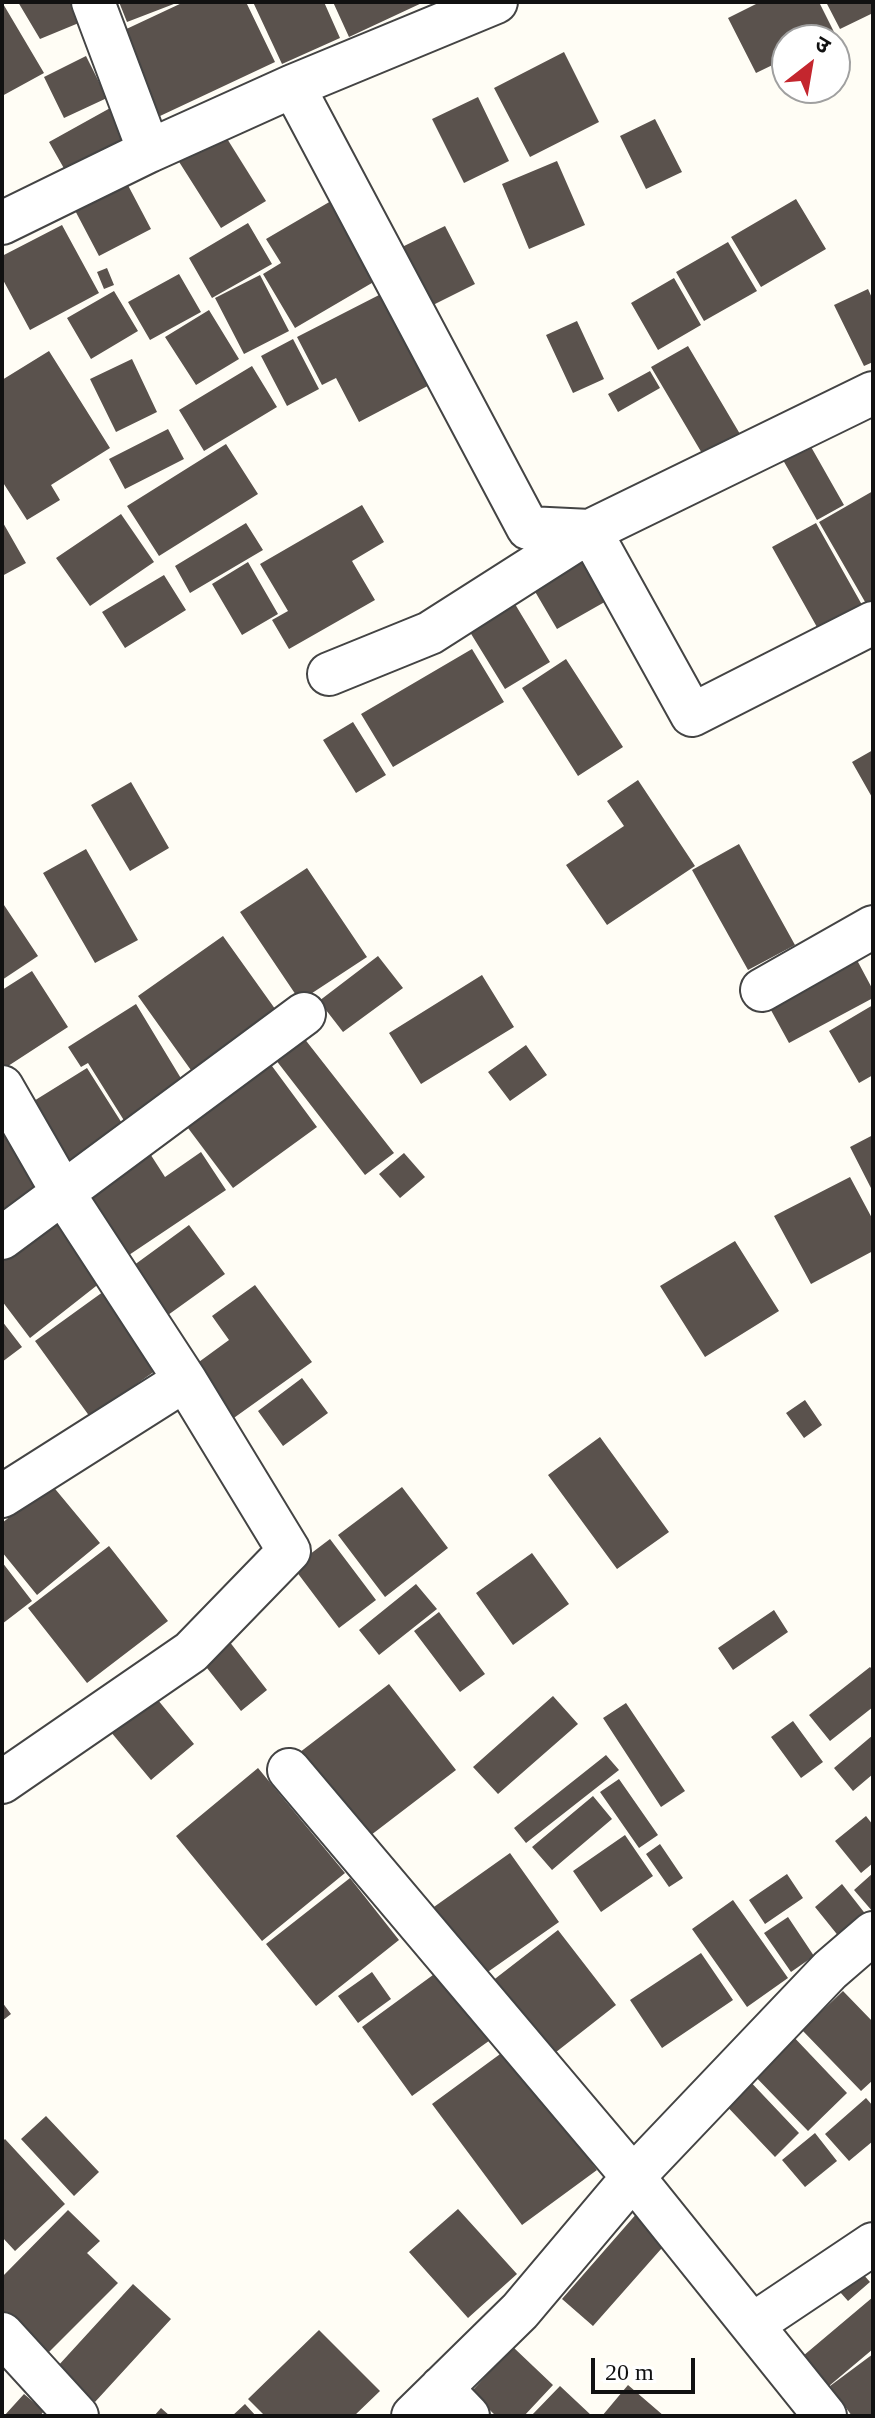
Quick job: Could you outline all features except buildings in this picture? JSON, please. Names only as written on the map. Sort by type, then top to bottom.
[{"type":"street","points":[[93,2],[149,151]]},
{"type":"street","points":[[2,223],[149,151],[293,86],[496,2]]},
{"type":"street","points":[[293,86],[528,528],[590,531]]},
{"type":"street","points":[[329,674],[430,633],[590,531],[873,393]]},
{"type":"street","points":[[590,531],[692,715],[873,623]]},
{"type":"street","points":[[762,990],[873,927]]},
{"type":"street","points":[[2,1238],[304,1014]]},
{"type":"street","points":[[2,1087],[63,1193],[185,1380],[289,1551],[191,1652],[2,1782]]},
{"type":"street","points":[[2,1496],[185,1380]]},
{"type":"street","points":[[289,1770],[633,2177],[825,2416]]},
{"type":"street","points":[[441,2407],[633,2177],[830,1970],[873,1933]]},
{"type":"street","points":[[752,2325],[873,2244]]},
{"type":"street","points":[[2,2334],[77,2416]]}]
